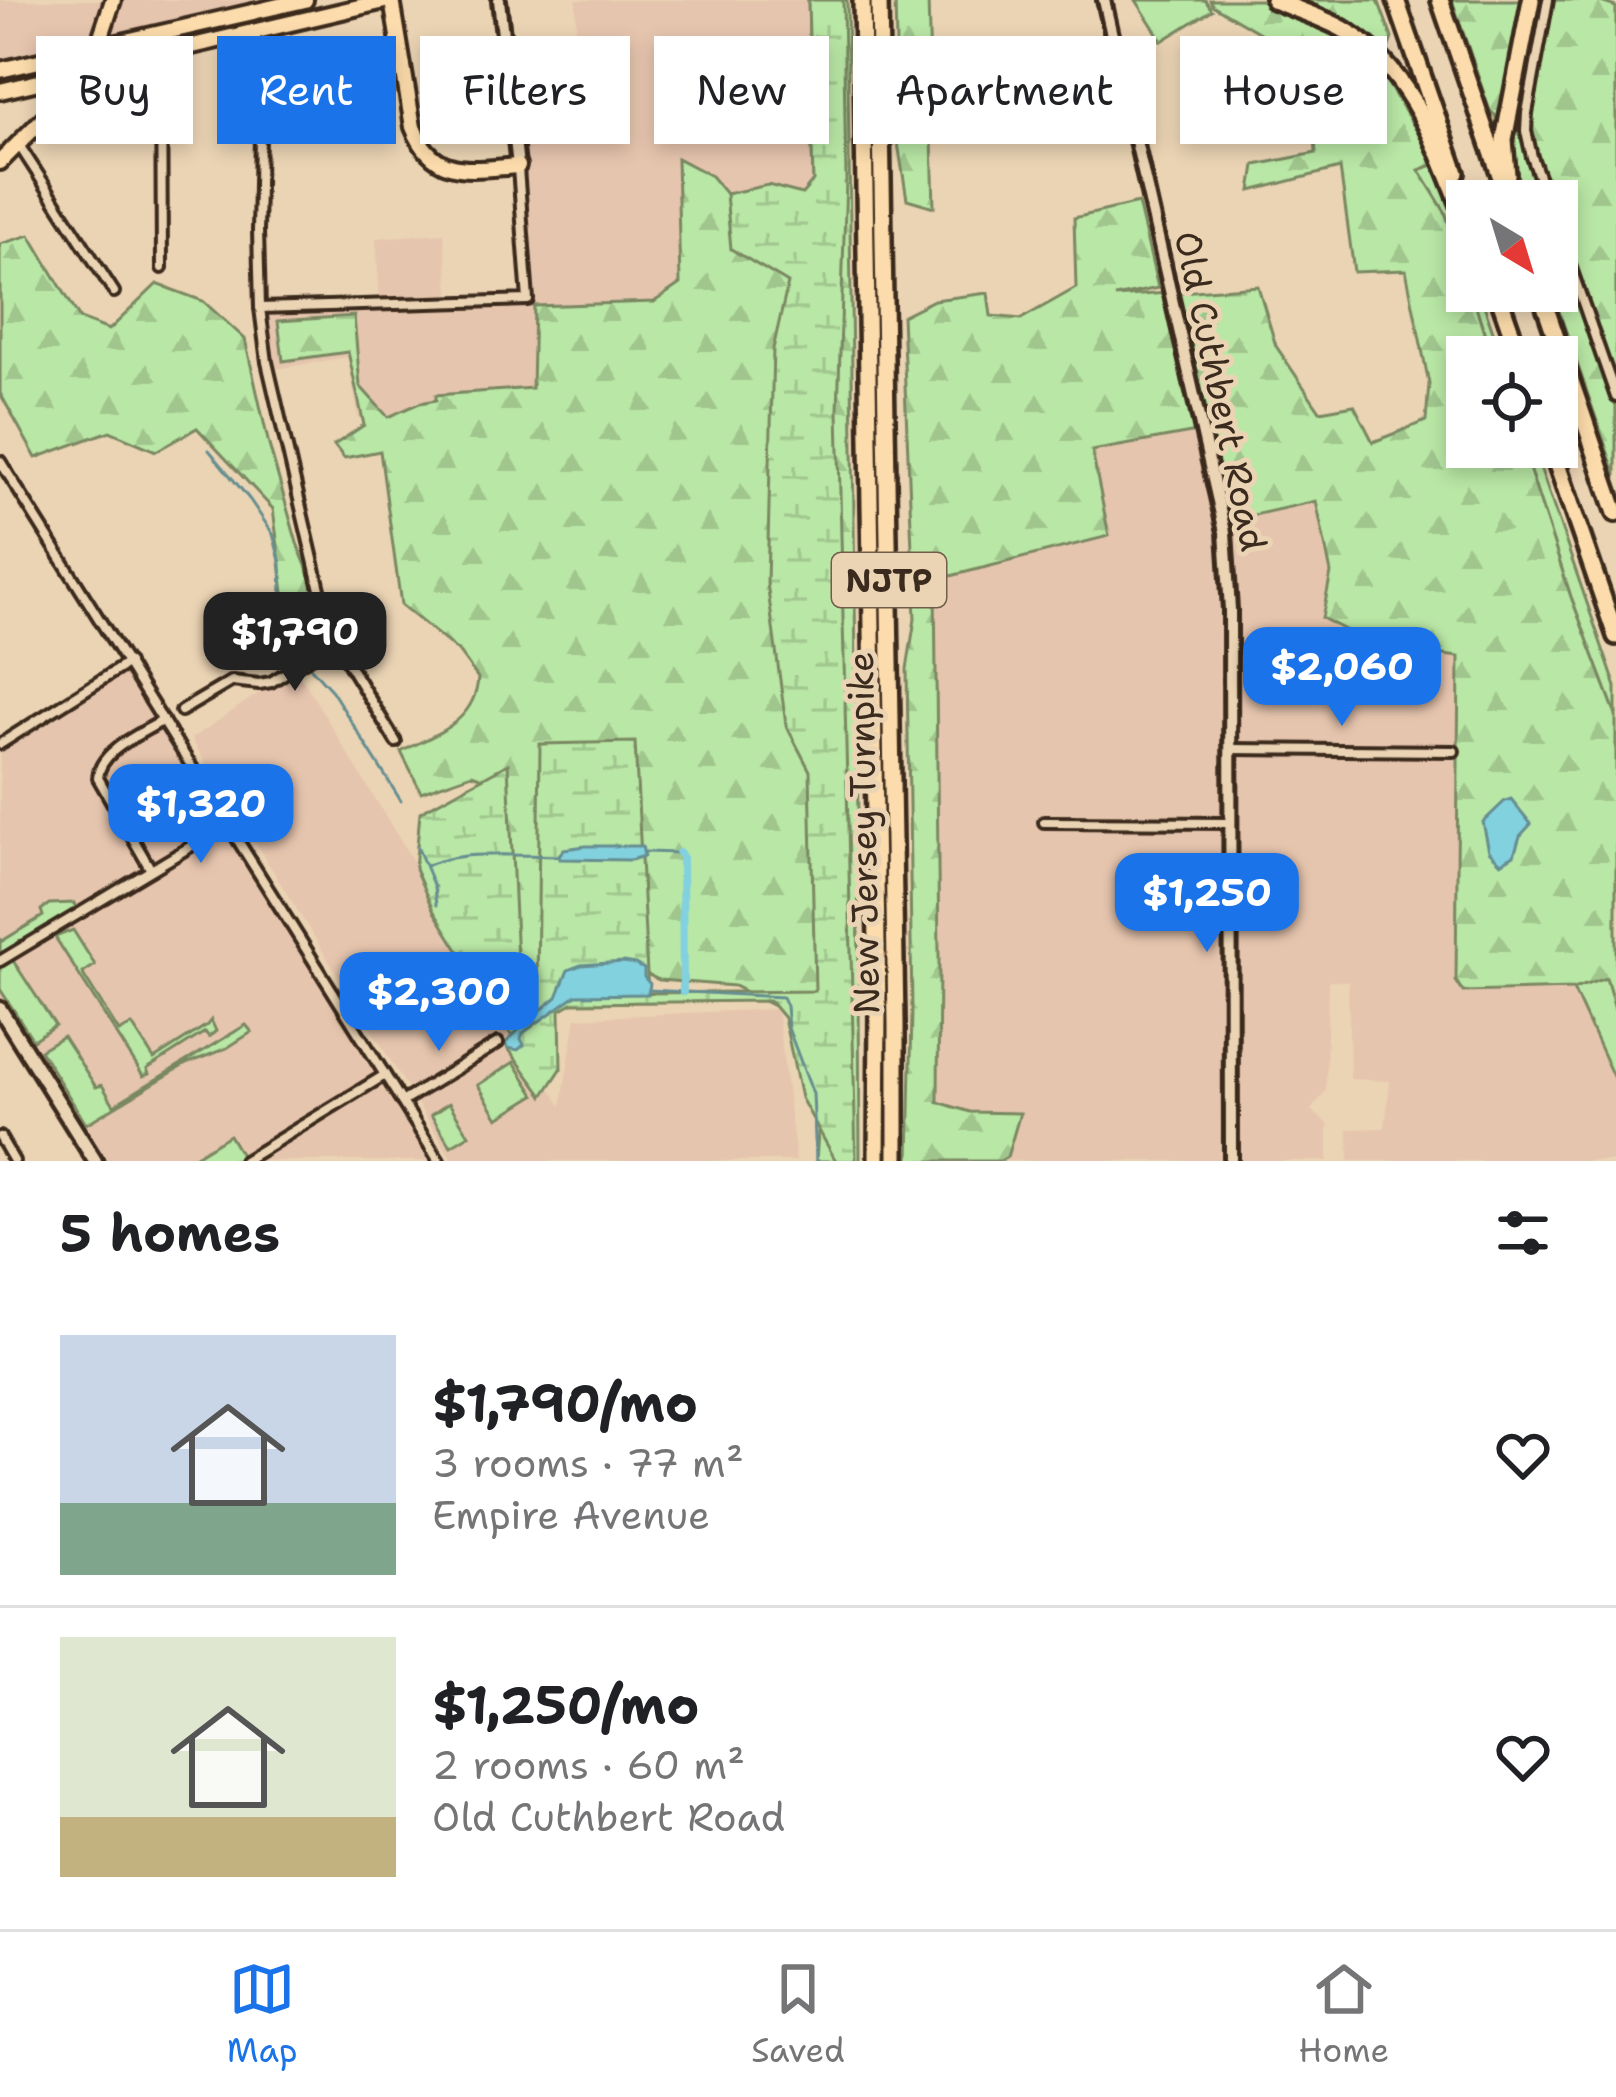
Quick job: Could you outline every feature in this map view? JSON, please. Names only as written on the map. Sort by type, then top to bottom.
[{"type":"highway","name":"New Jersey Turnpike","points":[[862,0],[877,1161]]},
{"type":"highway","name":"New Jersey Turnpike","points":[[879,0],[896,1161]]},
{"type":"highway","points":[[1274,0],[1342,29],[1387,63],[1426,126],[1449,180]]},
{"type":"highway","points":[[1396,0],[1459,180]]},
{"type":"highway","points":[[1440,0],[1504,180]]},
{"type":"highway","points":[[1508,180],[1504,140],[1532,0]]},
{"type":"highway","points":[[1547,312],[1616,513]]},
{"type":"highway","points":[[1558,468],[1616,637]]},
{"type":"main road","points":[[101,36],[113,0]]},
{"type":"main road","points":[[146,36],[305,0]]},
{"type":"main road","points":[[193,46],[391,0],[418,142],[448,167],[518,166]]},
{"type":"main road","points":[[0,70],[36,61]]},
{"type":"main road","points":[[0,91],[36,83]]},
{"type":"main road","points":[[0,162],[36,128]]},
{"type":"main road","points":[[20,145],[36,137]]},
{"type":"main road","points":[[0,1010],[95,1161]]},
{"type":"street","points":[[260,308],[528,300],[499,0]]},
{"type":"street","name":"Old Cuthbert Road","points":[[1104,0],[1225,532],[1230,610],[1231,1161]]},
{"type":"street","points":[[1541,180],[1526,131],[1548,0]]},
{"type":"street","points":[[256,31],[260,308],[267,362],[326,616],[396,742]]},
{"type":"street","points":[[161,144],[162,268]]},
{"type":"street","points":[[20,145],[114,292]]},
{"type":"street","points":[[1578,289],[1616,398]]},
{"type":"street","points":[[0,461],[440,1161]]},
{"type":"street","points":[[181,711],[224,684],[271,682],[336,641]]},
{"type":"street","points":[[0,744],[128,663]]},
{"type":"street","points":[[151,870],[97,772],[106,757],[163,720]]},
{"type":"street","points":[[1230,749],[1454,751]]},
{"type":"street","points":[[1044,822],[1231,823]]},
{"type":"street","points":[[0,962],[228,824]]},
{"type":"street","points":[[402,1102],[498,1043]]},
{"type":"street","points":[[244,1161],[385,1075]]},
{"type":"street","points":[[0,1137],[14,1161]]},
{"type":"shaded area","points":[[0,0],[305,0],[148,36],[36,36],[36,62],[0,70]]},
{"type":"shaded area","points":[[576,0],[808,0],[809,36],[654,36],[654,144],[812,144],[813,181],[802,194],[768,185],[726,194],[711,175],[680,284],[654,302],[534,306],[532,388],[437,395],[437,400],[388,417],[358,417],[348,357],[263,371],[256,313],[380,303],[376,238],[444,233],[450,302],[533,306],[522,144],[630,144],[630,36],[576,36]]},
{"type":"shaded area","points":[[1202,431],[1316,501],[1331,574],[1376,646],[1459,657],[1456,981],[1464,992],[1573,989],[1616,1083],[1616,1161],[1349,1161],[1348,1129],[1385,1128],[1390,1081],[1350,1079],[1348,981],[1328,981],[1326,1091],[1311,1110],[1328,1124],[1328,1161],[1000,1161],[1007,1157],[1020,1113],[970,1112],[938,1102],[935,580],[1109,536],[1091,452]]},
{"type":"shaded area","points":[[128,663],[437,1161],[95,1161],[0,1010],[0,744]]},
{"type":"shaded area","points":[[296,668],[561,1106],[576,1018],[777,1009],[796,1161],[453,1161],[191,739]]},
{"type":"green space","points":[[808,0],[847,0],[860,1161],[816,1161],[820,1104],[794,1016],[734,986],[659,980],[630,966],[510,1016],[502,784],[472,774],[421,792],[401,752],[462,716],[478,678],[458,651],[401,605],[380,451],[344,458],[334,445],[364,425],[348,352],[283,361],[278,321],[354,316],[360,386],[388,417],[436,400],[436,395],[532,388],[534,306],[654,302],[680,284],[677,158],[711,176],[781,243],[813,181],[812,144],[829,144],[829,36],[809,36]]},
{"type":"green space","points":[[808,0],[843,0],[846,180],[838,410],[856,1161],[836,1161],[801,1098],[784,1018],[770,1001],[572,1003],[560,1010],[561,1069],[543,1096],[505,1044],[512,1036],[433,910],[415,869],[420,812],[508,764],[517,962],[523,986],[537,990],[540,744],[635,742],[648,993],[815,991],[810,771],[786,725],[767,583],[773,349],[788,283],[731,249],[726,194],[768,185],[802,194],[813,181],[812,144],[829,144],[829,36],[809,36]]},
{"type":"green space","points":[[895,0],[928,0],[929,36],[896,36]]},
{"type":"green space","points":[[1136,0],[1205,0],[1212,10],[1162,41]]},
{"type":"green space","points":[[1210,0],[1378,0],[1392,38],[1387,52],[1387,36],[1265,36]]},
{"type":"green space","points":[[1452,0],[1595,0],[1616,7],[1616,476],[1578,366],[1578,336],[1568,336],[1559,312],[1578,312],[1578,180],[1515,180]]},
{"type":"green space","points":[[1387,82],[1433,157],[1435,164],[1419,170],[1446,215],[1446,312],[1478,312],[1485,336],[1446,336],[1446,468],[1529,468],[1616,715],[1616,1013],[1606,978],[1573,989],[1463,992],[1456,981],[1459,657],[1376,646],[1322,618],[1331,573],[1316,501],[1223,522],[1202,431],[1092,451],[1109,536],[935,580],[938,1102],[970,1112],[1020,1113],[1007,1157],[1000,1161],[909,1161],[912,1010],[907,669],[915,619],[902,316],[934,300],[988,293],[991,316],[1021,319],[1076,288],[1074,218],[1138,203],[1158,288],[1115,297],[1258,286],[1276,346],[1320,411],[1354,405],[1373,442],[1426,421],[1429,384],[1406,270],[1354,272],[1340,168],[1251,191],[1255,165],[1316,153],[1315,144],[1387,144]]},
{"type":"green space","points":[[898,144],[932,144],[934,207],[907,199]]},
{"type":"green space","points":[[1435,164],[1446,196],[1446,215],[1445,212],[1419,170]]},
{"type":"green space","points":[[30,235],[80,319],[109,330],[157,284],[203,301],[245,339],[297,543],[333,633],[291,646],[273,509],[197,428],[156,451],[110,431],[36,458],[0,393],[0,244]]},
{"type":"green space","points":[[1478,312],[1486,312],[1495,336],[1485,336]]},
{"type":"green space","points":[[1529,468],[1540,468],[1616,687],[1616,715]]},
{"type":"green space","points":[[74,903],[76,908],[0,956],[0,939],[43,916],[41,910],[49,904]]},
{"type":"green space","points":[[73,930],[95,965],[84,976],[119,1032],[132,1025],[154,1059],[211,1020],[216,1031],[209,1037],[205,1032],[143,1076],[55,937]]},
{"type":"green space","points":[[10,956],[55,1025],[33,1040],[0,989],[0,961]]},
{"type":"green space","points":[[1607,977],[1616,1013],[1616,1083],[1573,989]]},
{"type":"green space","points":[[246,1025],[252,1032],[227,1048],[186,1064],[86,1124],[40,1050],[63,1036],[96,1087],[102,1085],[114,1105]]},
{"type":"green space","points":[[514,1062],[535,1095],[498,1118],[478,1085]]},
{"type":"green space","points":[[449,1103],[469,1135],[451,1146],[431,1115]]},
{"type":"green space","points":[[229,1135],[242,1157],[236,1161],[187,1161]]},
{"type":"water","points":[[1511,799],[1531,824],[1520,836],[1514,855],[1501,863],[1489,851],[1483,822]]},
{"type":"water","points":[[642,846],[644,856],[560,859],[564,849]]},
{"type":"water","points":[[623,962],[644,969],[648,994],[576,995],[523,1033],[524,1045],[518,1050],[505,1044],[557,997],[568,970]]},
{"type":"waterway","points":[[209,450],[273,534],[281,564],[283,630],[291,646],[332,691],[401,801]]},
{"type":"waterway","points":[[417,846],[434,887],[436,905]]},
{"type":"waterway","points":[[645,852],[679,853]]},
{"type":"waterway","points":[[679,853],[683,992]]},
{"type":"waterway","points":[[426,866],[472,855],[557,856]]},
{"type":"waterway","points":[[649,990],[782,997],[788,1028],[813,1094],[816,1161]]}]
